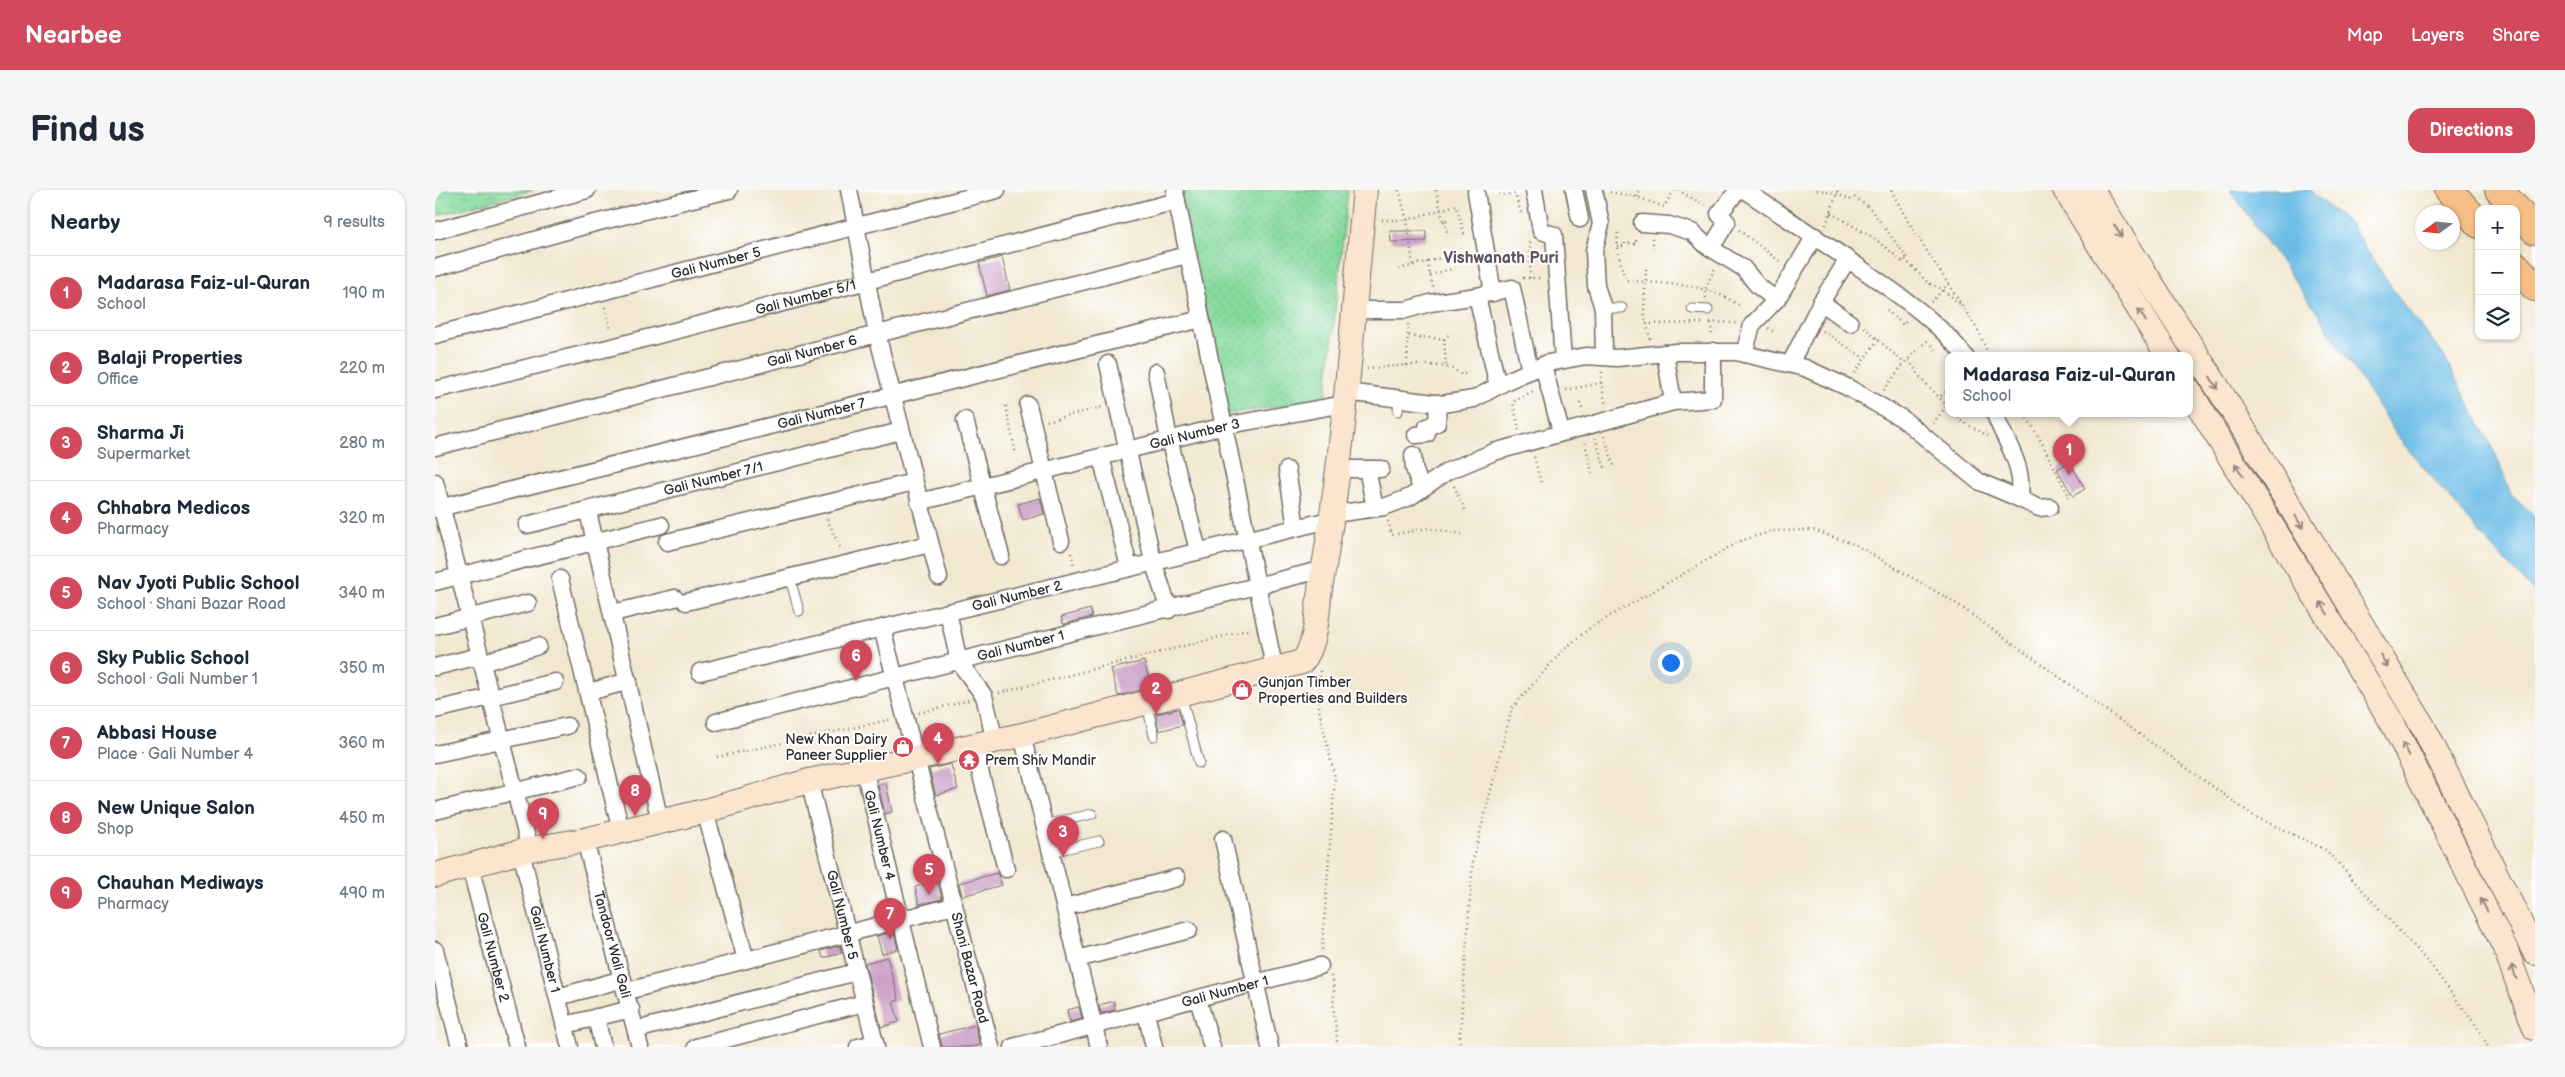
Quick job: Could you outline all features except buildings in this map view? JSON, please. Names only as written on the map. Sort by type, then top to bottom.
[{"type":"highway","points":[[2449,190],[2475,219]]},
{"type":"highway","points":[[2499,190],[2512,205]]},
{"type":"highway","points":[[2520,213],[2535,230]]},
{"type":"highway","points":[[2520,270],[2535,287]]},
{"type":"main road","points":[[435,876],[525,851],[585,840],[659,821],[705,812],[809,781],[1022,735],[1295,666],[1305,658],[1313,632],[1333,516],[1365,190]]},
{"type":"main road","points":[[2065,190],[2166,352]]},
{"type":"main road","points":[[2092,190],[2237,418],[2423,726],[2486,849],[2535,953]]},
{"type":"main road","points":[[2193,397],[2393,724],[2505,948],[2535,1028]]},
{"type":"street","points":[[435,231],[587,190]]},
{"type":"street","points":[[435,268],[591,224],[729,190]]},
{"type":"street","points":[[849,190],[877,334],[939,577]]},
{"type":"street","name":"Gali Number 5","points":[[435,335],[997,190]]},
{"type":"street","points":[[1534,190],[1535,230],[1554,235],[1563,360]]},
{"type":"street","points":[[1574,190],[1580,219]]},
{"type":"street","points":[[1594,190],[1601,224],[1593,252],[1596,286],[1603,308],[1603,355]]},
{"type":"street","points":[[1711,248],[1723,218],[1738,190]]},
{"type":"street","points":[[1744,190],[1818,238],[1922,312],[1961,352]]},
{"type":"street","points":[[1477,192],[1485,294],[1498,386]]},
{"type":"street","points":[[1175,196],[1249,538],[1275,671]]},
{"type":"street","name":"Gali Number 5/1","points":[[435,390],[616,346],[1175,196]]},
{"type":"street","points":[[1642,224],[1669,225],[1691,232],[1711,248],[1743,268],[1758,286],[1776,300]]},
{"type":"street","points":[[1744,354],[1752,325],[1776,300],[1793,271],[1818,238]]},
{"type":"street","name":"Gali Number 6","points":[[435,447],[1187,255]]},
{"type":"street","points":[[1790,364],[1821,302],[1848,259]]},
{"type":"street","points":[[1353,310],[1406,310],[1512,288],[1536,368],[1551,393],[1561,432]]},
{"type":"street","points":[[1821,302],[1855,323]]},
{"type":"street","name":"Gali Number 7","points":[[438,508],[1201,319]]},
{"type":"street","name":"Gali Number 3","points":[[919,502],[1224,426],[1346,389],[1399,404],[1455,403],[1474,399],[1536,368],[1563,360],[1603,355],[1617,358],[1713,351],[1744,354],[1790,364],[1815,372],[1847,387],[1903,419],[1978,481],[2039,508],[2050,507]]},
{"type":"street","name":"Gali Number 2","points":[[700,672],[1296,527],[1333,516],[1379,508],[1410,497],[1447,471],[1482,455],[1673,402],[1713,399],[1713,351]]},
{"type":"street","points":[[1659,354],[1673,402]]},
{"type":"street","points":[[1108,364],[1153,561],[1169,610]]},
{"type":"street","points":[[1156,372],[1169,439],[1198,550]]},
{"type":"street","points":[[1416,435],[1427,434],[1427,427],[1437,423],[1438,403]]},
{"type":"street","points":[[1028,405],[1061,541]]},
{"type":"street","points":[[1997,417],[2015,455],[2022,485],[2020,499]]},
{"type":"street","points":[[965,420],[1001,556]]},
{"type":"street","name":"Gali Number 7/1","points":[[527,525],[901,431]]},
{"type":"street","points":[[1413,455],[1421,488]]},
{"type":"street","points":[[1101,456],[1129,567]]},
{"type":"street","points":[[1338,468],[1374,469],[1379,508]]},
{"type":"street","points":[[1287,470],[1296,527]]},
{"type":"street","name":"Gali Number 1","points":[[435,482],[438,508],[459,575],[516,792],[525,851],[570,1047]]},
{"type":"street","points":[[667,542],[914,482]]},
{"type":"street","points":[[589,516],[629,681],[659,821]]},
{"type":"street","points":[[435,582],[661,525],[649,528]]},
{"type":"street","points":[[613,613],[790,578],[930,544]]},
{"type":"street","name":"Gali Number 1","points":[[716,722],[1324,570]]},
{"type":"street","points":[[560,579],[589,692],[621,831]]},
{"type":"street","points":[[435,626],[528,603]]},
{"type":"street","points":[[949,612],[959,662],[984,696],[984,743],[1006,869]]},
{"type":"street","name":"Shani Bazar Road","points":[[882,628],[987,1046]]},
{"type":"street","points":[[435,667],[538,646]]},
{"type":"street","points":[[589,692],[629,681]]},
{"type":"street","points":[[435,710],[555,682]]},
{"type":"street","points":[[435,754],[567,726]]},
{"type":"street","points":[[1022,735],[1099,1047]]},
{"type":"street","name":"Gali Number 4","points":[[864,769],[899,919],[932,1047]]},
{"type":"street","points":[[435,811],[579,776]]},
{"type":"street","name":"Gali Number 5","points":[[809,781],[845,932],[875,1045]]},
{"type":"street","points":[[705,812],[746,960]]},
{"type":"street","points":[[1223,839],[1269,1047]]},
{"type":"street","name":"Tandoor Wali Gali","points":[[585,840],[640,1047]]},
{"type":"street","name":"Gali Number 2","points":[[471,866],[517,1047]]},
{"type":"street","points":[[1065,907],[1177,878]]},
{"type":"street","points":[[558,997],[746,960],[845,932],[953,906]]},
{"type":"street","points":[[1077,959],[1189,930]]},
{"type":"street","points":[[435,950],[460,1047]]},
{"type":"street","name":"Gali Number 1","points":[[1013,1047],[1047,1043],[1094,1027],[1321,966]]},
{"type":"street","points":[[636,1030],[856,972]]},
{"type":"street","points":[[1198,999],[1211,1047]]},
{"type":"street","points":[[696,1047],[864,1003]]},
{"type":"street","points":[[565,1025],[631,1009]]},
{"type":"street","points":[[1146,1013],[1154,1047]]},
{"type":"street","points":[[596,1017],[603,1047]]},
{"type":"street","points":[[859,1047],[875,1045]]},
{"type":"lane","points":[[1603,308],[1622,308]]},
{"type":"lane","points":[[1692,309],[1708,310]]},
{"type":"lane","points":[[790,578],[799,612]]},
{"type":"lane","points":[[1181,695],[1199,763]]},
{"type":"lane","points":[[1147,704],[1154,736]]},
{"type":"lane","points":[[1044,825],[1092,814]]},
{"type":"lane","points":[[1051,852],[1099,841]]},
{"type":"path","points":[[1399,190],[1407,220],[1413,265]]},
{"type":"path","points":[[1437,190],[1447,232]]},
{"type":"path","points":[[1496,190],[1500,195],[1515,194],[1525,227],[1535,230],[1530,278]]},
{"type":"path","points":[[1637,197],[1639,190]]},
{"type":"path","points":[[1597,209],[1606,207],[1606,192],[1637,197],[1665,207],[1674,190]]},
{"type":"path","points":[[1678,190],[1723,218],[1793,271]]},
{"type":"path","points":[[1817,190],[1838,194],[1850,200],[1854,197],[1871,208],[1907,258],[1905,259],[1928,284],[1942,289],[1963,307]]},
{"type":"path","points":[[1818,238],[1831,213],[1838,190]]},
{"type":"path","points":[[1891,190],[1909,223],[1979,332],[1987,352]]},
{"type":"path","points":[[1362,221],[1407,220],[1456,205],[1464,234],[1468,233],[1469,242]]},
{"type":"path","points":[[1831,213],[1860,228],[1902,261],[1905,259]]},
{"type":"path","points":[[1444,221],[1451,219]]},
{"type":"path","points":[[1617,233],[1617,246],[1625,280],[1677,284],[1705,289],[1726,296],[1739,306]]},
{"type":"path","points":[[1617,246],[1625,246]]},
{"type":"path","points":[[1399,269],[1441,258]]},
{"type":"path","points":[[1427,262],[1436,303]]},
{"type":"path","points":[[1430,275],[1457,267]]},
{"type":"path","points":[[1646,269],[1647,283],[1644,312],[1659,354]]},
{"type":"path","points":[[1922,312],[1949,283]]},
{"type":"path","points":[[600,291],[616,346]]},
{"type":"path","points":[[1406,310],[1409,336],[1407,365]]},
{"type":"path","points":[[1647,324],[1681,325],[1711,322],[1752,325]]},
{"type":"path","points":[[1855,323],[1878,339],[1904,364]]},
{"type":"path","points":[[1811,324],[1863,358]]},
{"type":"path","points":[[1874,402],[1904,364],[1939,328]]},
{"type":"path","points":[[1409,336],[1443,339],[1450,334]]},
{"type":"path","points":[[1443,339],[1447,367]]},
{"type":"path","points":[[1847,387],[1863,358],[1878,339]]},
{"type":"path","points":[[1927,340],[1938,353]]},
{"type":"path","points":[[1603,355],[1601,383],[1609,419]]},
{"type":"path","points":[[1909,360],[1920,377],[1945,402]]},
{"type":"path","points":[[1346,389],[1407,365],[1447,367],[1457,369],[1461,375],[1469,372]]},
{"type":"path","points":[[1551,393],[1601,383]]},
{"type":"path","points":[[1530,392],[1513,402],[1541,483]]},
{"type":"path","points":[[1941,396],[1945,392]]},
{"type":"path","points":[[1033,425],[1117,403]]},
{"type":"path","points":[[1006,406],[1016,455]]},
{"type":"path","points":[[1923,436],[1945,409]]},
{"type":"path","points":[[1957,417],[1982,434],[2009,440]]},
{"type":"path","points":[[2027,417],[2069,496],[2050,507]]},
{"type":"path","points":[[1586,447],[1593,473]]},
{"type":"path","points":[[1608,447],[1614,466]]},
{"type":"path","points":[[1599,449],[1605,468]]},
{"type":"path","points":[[1447,471],[1466,512]]},
{"type":"path","points":[[822,505],[846,563]]},
{"type":"path","points":[[1379,508],[1392,535],[1428,528],[1462,534]]},
{"type":"path","points":[[1459,1047],[1473,860],[1512,708],[1563,650],[1591,627],[1740,541],[1773,531],[1813,530],[1855,546],[1954,602],[2254,816],[2326,850],[2433,968],[2478,1028],[2488,1047]]},
{"type":"path","points":[[1061,541],[1069,548],[1076,572],[1072,581]]},
{"type":"path","points":[[717,757],[905,716],[1266,625]]},
{"type":"path","points":[[1305,658],[1321,667],[1319,710],[1335,778],[1321,966],[1332,978],[1335,994],[1333,1012],[1337,1027],[1337,1042]]},
{"type":"green space","points":[[435,190],[534,190],[435,216]]},
{"type":"green space","points":[[1180,190],[1348,190],[1326,400],[1226,414]]},
{"type":"water","points":[[2230,190],[2311,190],[2314,195],[2350,224],[2397,296],[2444,356],[2496,455],[2511,495],[2535,517],[2535,593],[2484,538],[2400,440],[2317,312]]},
{"type":"railway","points":[[2532,190],[2535,194]]},
{"type":"place","name":"Madarasa Faiz-ul-Quran","points":[[2069,475]]},
{"type":"place","name":"Sky Public School","points":[[856,681]]},
{"type":"place","name":"Gunjan Timber Properties and Builders","points":[[1242,690]]},
{"type":"place","name":"Balaji Properties","points":[[1156,714]]},
{"type":"place","name":"New Khan Dairy Paneer Supplier","points":[[903,747]]},
{"type":"place","name":"Prem Shiv Mandir","points":[[969,760]]},
{"type":"place","name":"Chhabra Medicos","points":[[938,764]]},
{"type":"place","name":"New Unique Salon","points":[[635,816]]},
{"type":"place","name":"Chauhan Mediways","points":[[543,839]]},
{"type":"place","name":"Sharma Ji","points":[[1063,857]]},
{"type":"place","name":"Nav Jyoti Public School","points":[[929,895]]},
{"type":"place","name":"Abbasi House","points":[[890,939]]},
{"type":"district","name":"Vishwanath Puri","points":[[1501,258]]}]
